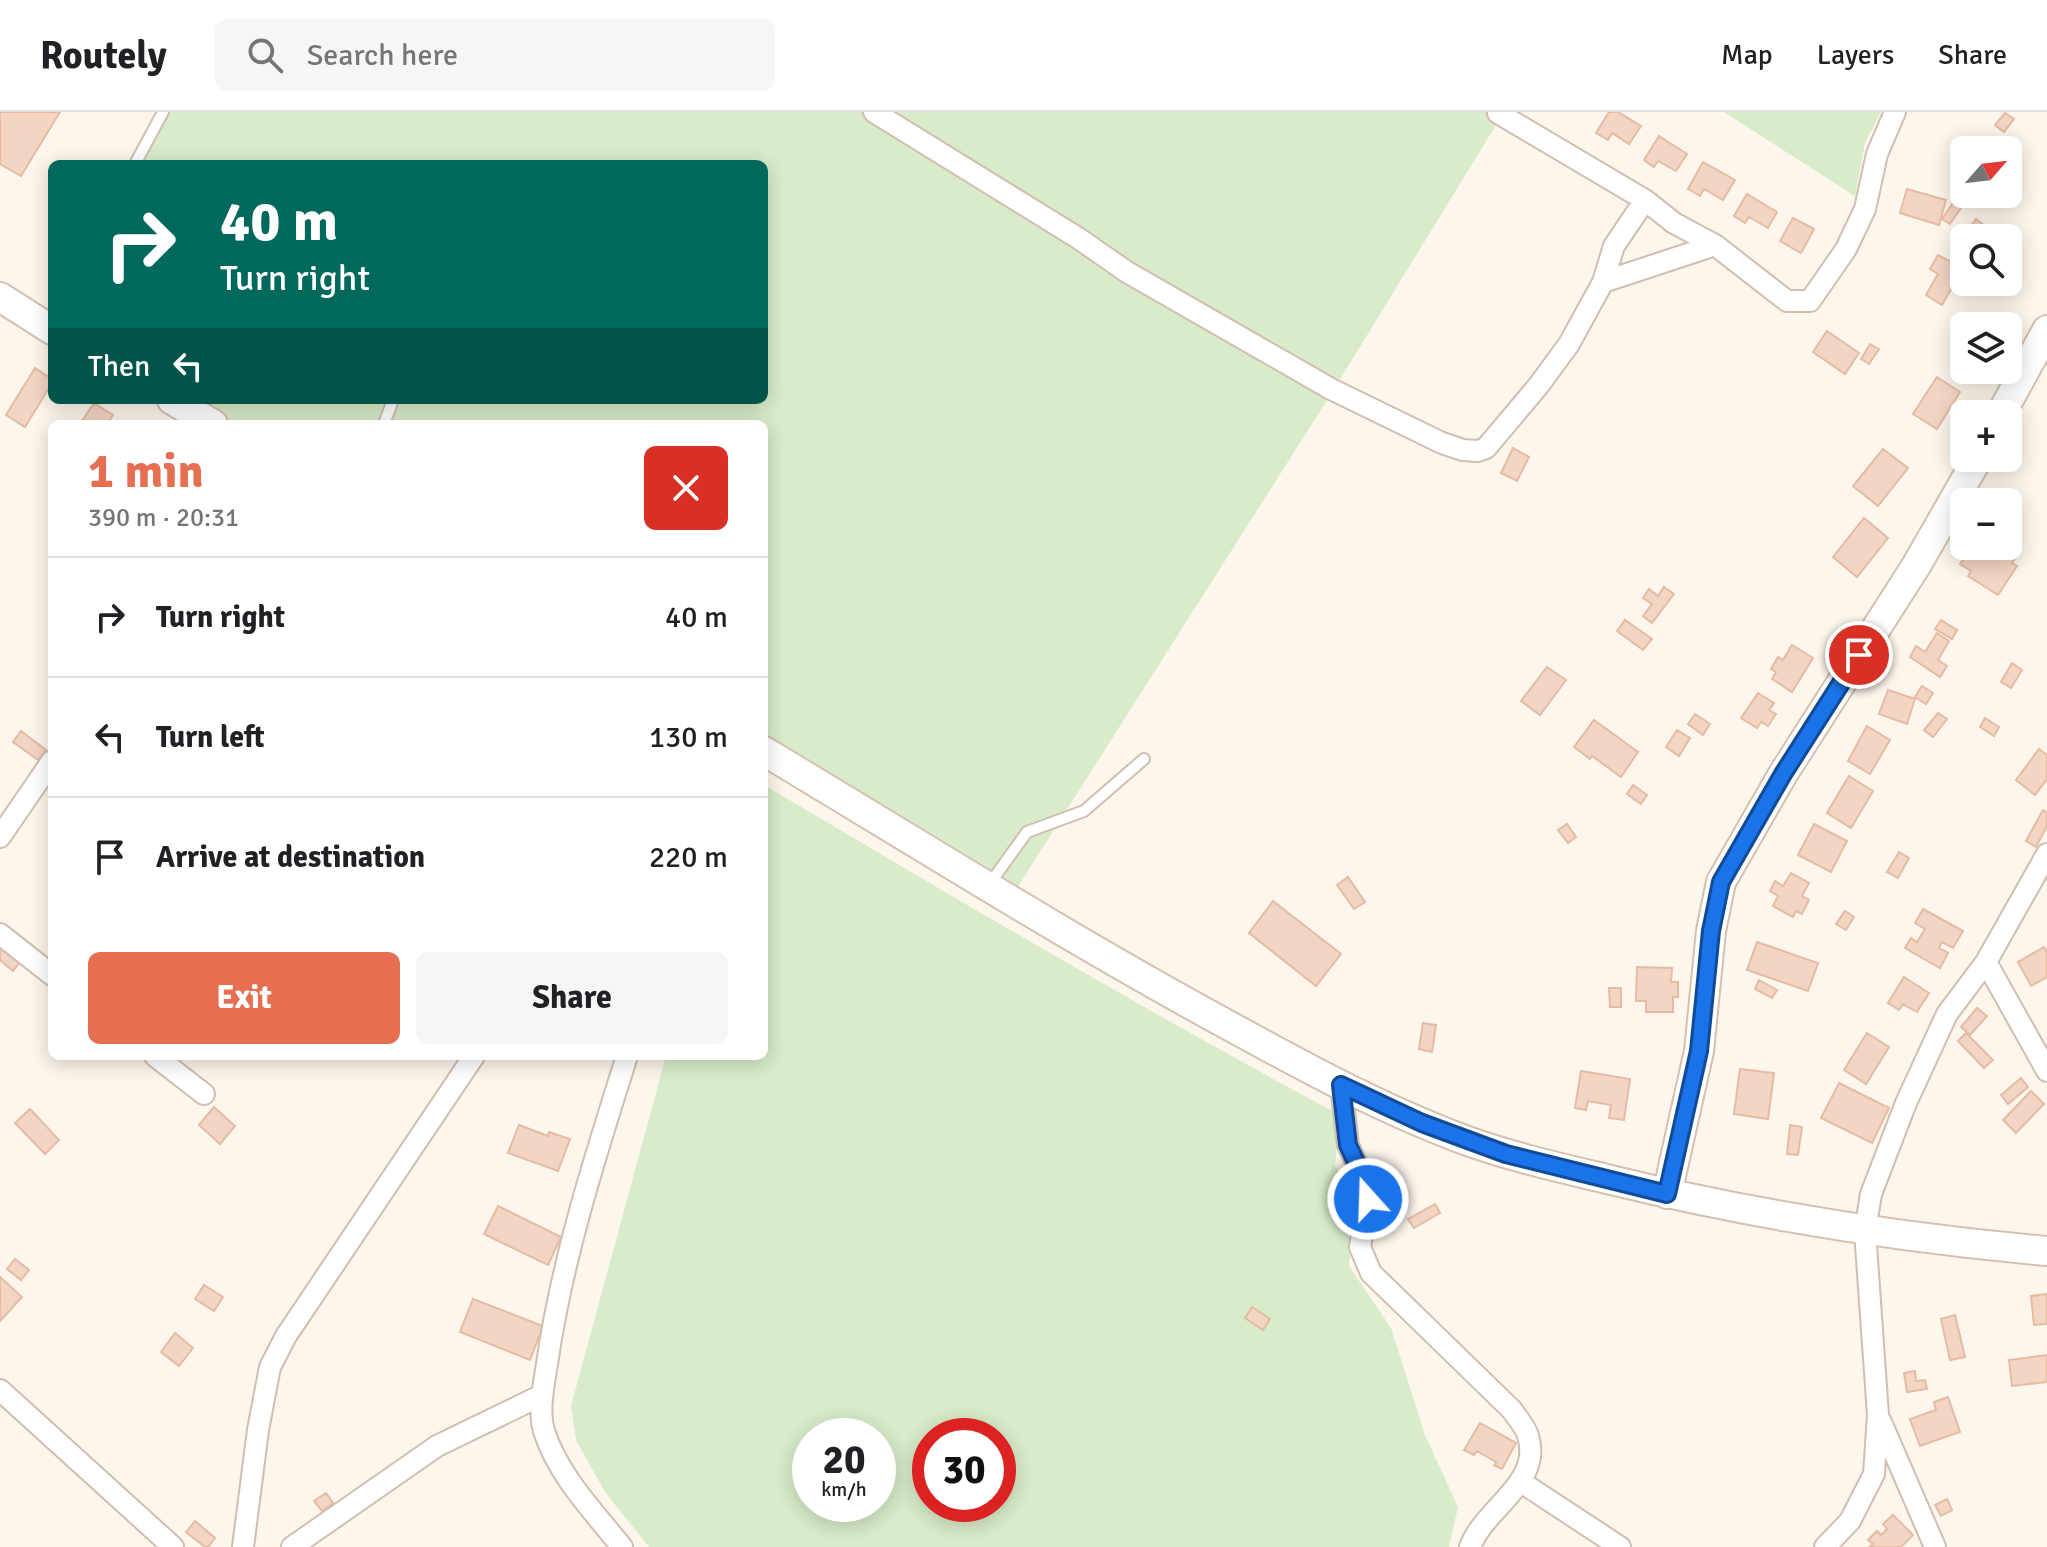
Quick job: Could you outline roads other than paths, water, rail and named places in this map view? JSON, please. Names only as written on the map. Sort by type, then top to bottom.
[{"type":"main road","points":[[0,297],[48,324]]},
{"type":"main road","points":[[2009,400],[2046,333]]},
{"type":"main road","points":[[179,404],[206,420]]},
{"type":"main road","points":[[1667,1194],[1699,1051],[1711,931],[1721,882],[1783,774],[1916,566],[1970,472]]},
{"type":"main road","points":[[768,753],[987,888],[1173,995],[1341,1085],[1422,1123],[1506,1154],[1667,1194],[1865,1231],[2047,1251]]},
{"type":"street","points":[[874,112],[1078,238],[1127,272],[1331,389],[1442,443],[1463,450],[1478,451],[1498,437],[1569,344],[1603,282],[1614,246],[1645,200]]},
{"type":"street","points":[[1498,113],[1645,200],[1674,223],[1715,245],[1787,301],[1810,301],[1846,249],[1865,209],[1877,154],[1895,112]]},
{"type":"street","points":[[1603,282],[1715,245]]},
{"type":"street","points":[[0,837],[48,767]]},
{"type":"street","points":[[1825,1547],[1850,1521],[1874,1474],[1878,1415],[1865,1231],[1871,1194],[1906,1103],[1947,1014],[1986,962],[2047,854]]},
{"type":"street","points":[[0,934],[48,972]]},
{"type":"street","points":[[1986,962],[2047,1071]]},
{"type":"street","points":[[160,1060],[204,1094]]},
{"type":"street","points":[[243,1547],[258,1430],[270,1367],[286,1336],[471,1060]]},
{"type":"street","points":[[622,1547],[572,1484],[553,1453],[543,1428],[542,1395],[552,1325],[580,1210],[626,1060]]},
{"type":"street","points":[[1341,1085],[1348,1145],[1361,1173],[1368,1199],[1360,1247],[1364,1260],[1371,1273],[1512,1410],[1528,1435],[1530,1459],[1521,1482],[1495,1508],[1474,1536],[1470,1547]]},
{"type":"street","points":[[0,1390],[173,1547]]},
{"type":"street","points":[[292,1547],[437,1446],[542,1395]]},
{"type":"street","points":[[1878,1415],[1935,1547]]},
{"type":"street","points":[[1521,1482],[1620,1547]]},
{"type":"lane","points":[[137,160],[163,112]]},
{"type":"lane","points":[[987,888],[1027,832],[1084,811],[1144,759]]}]
